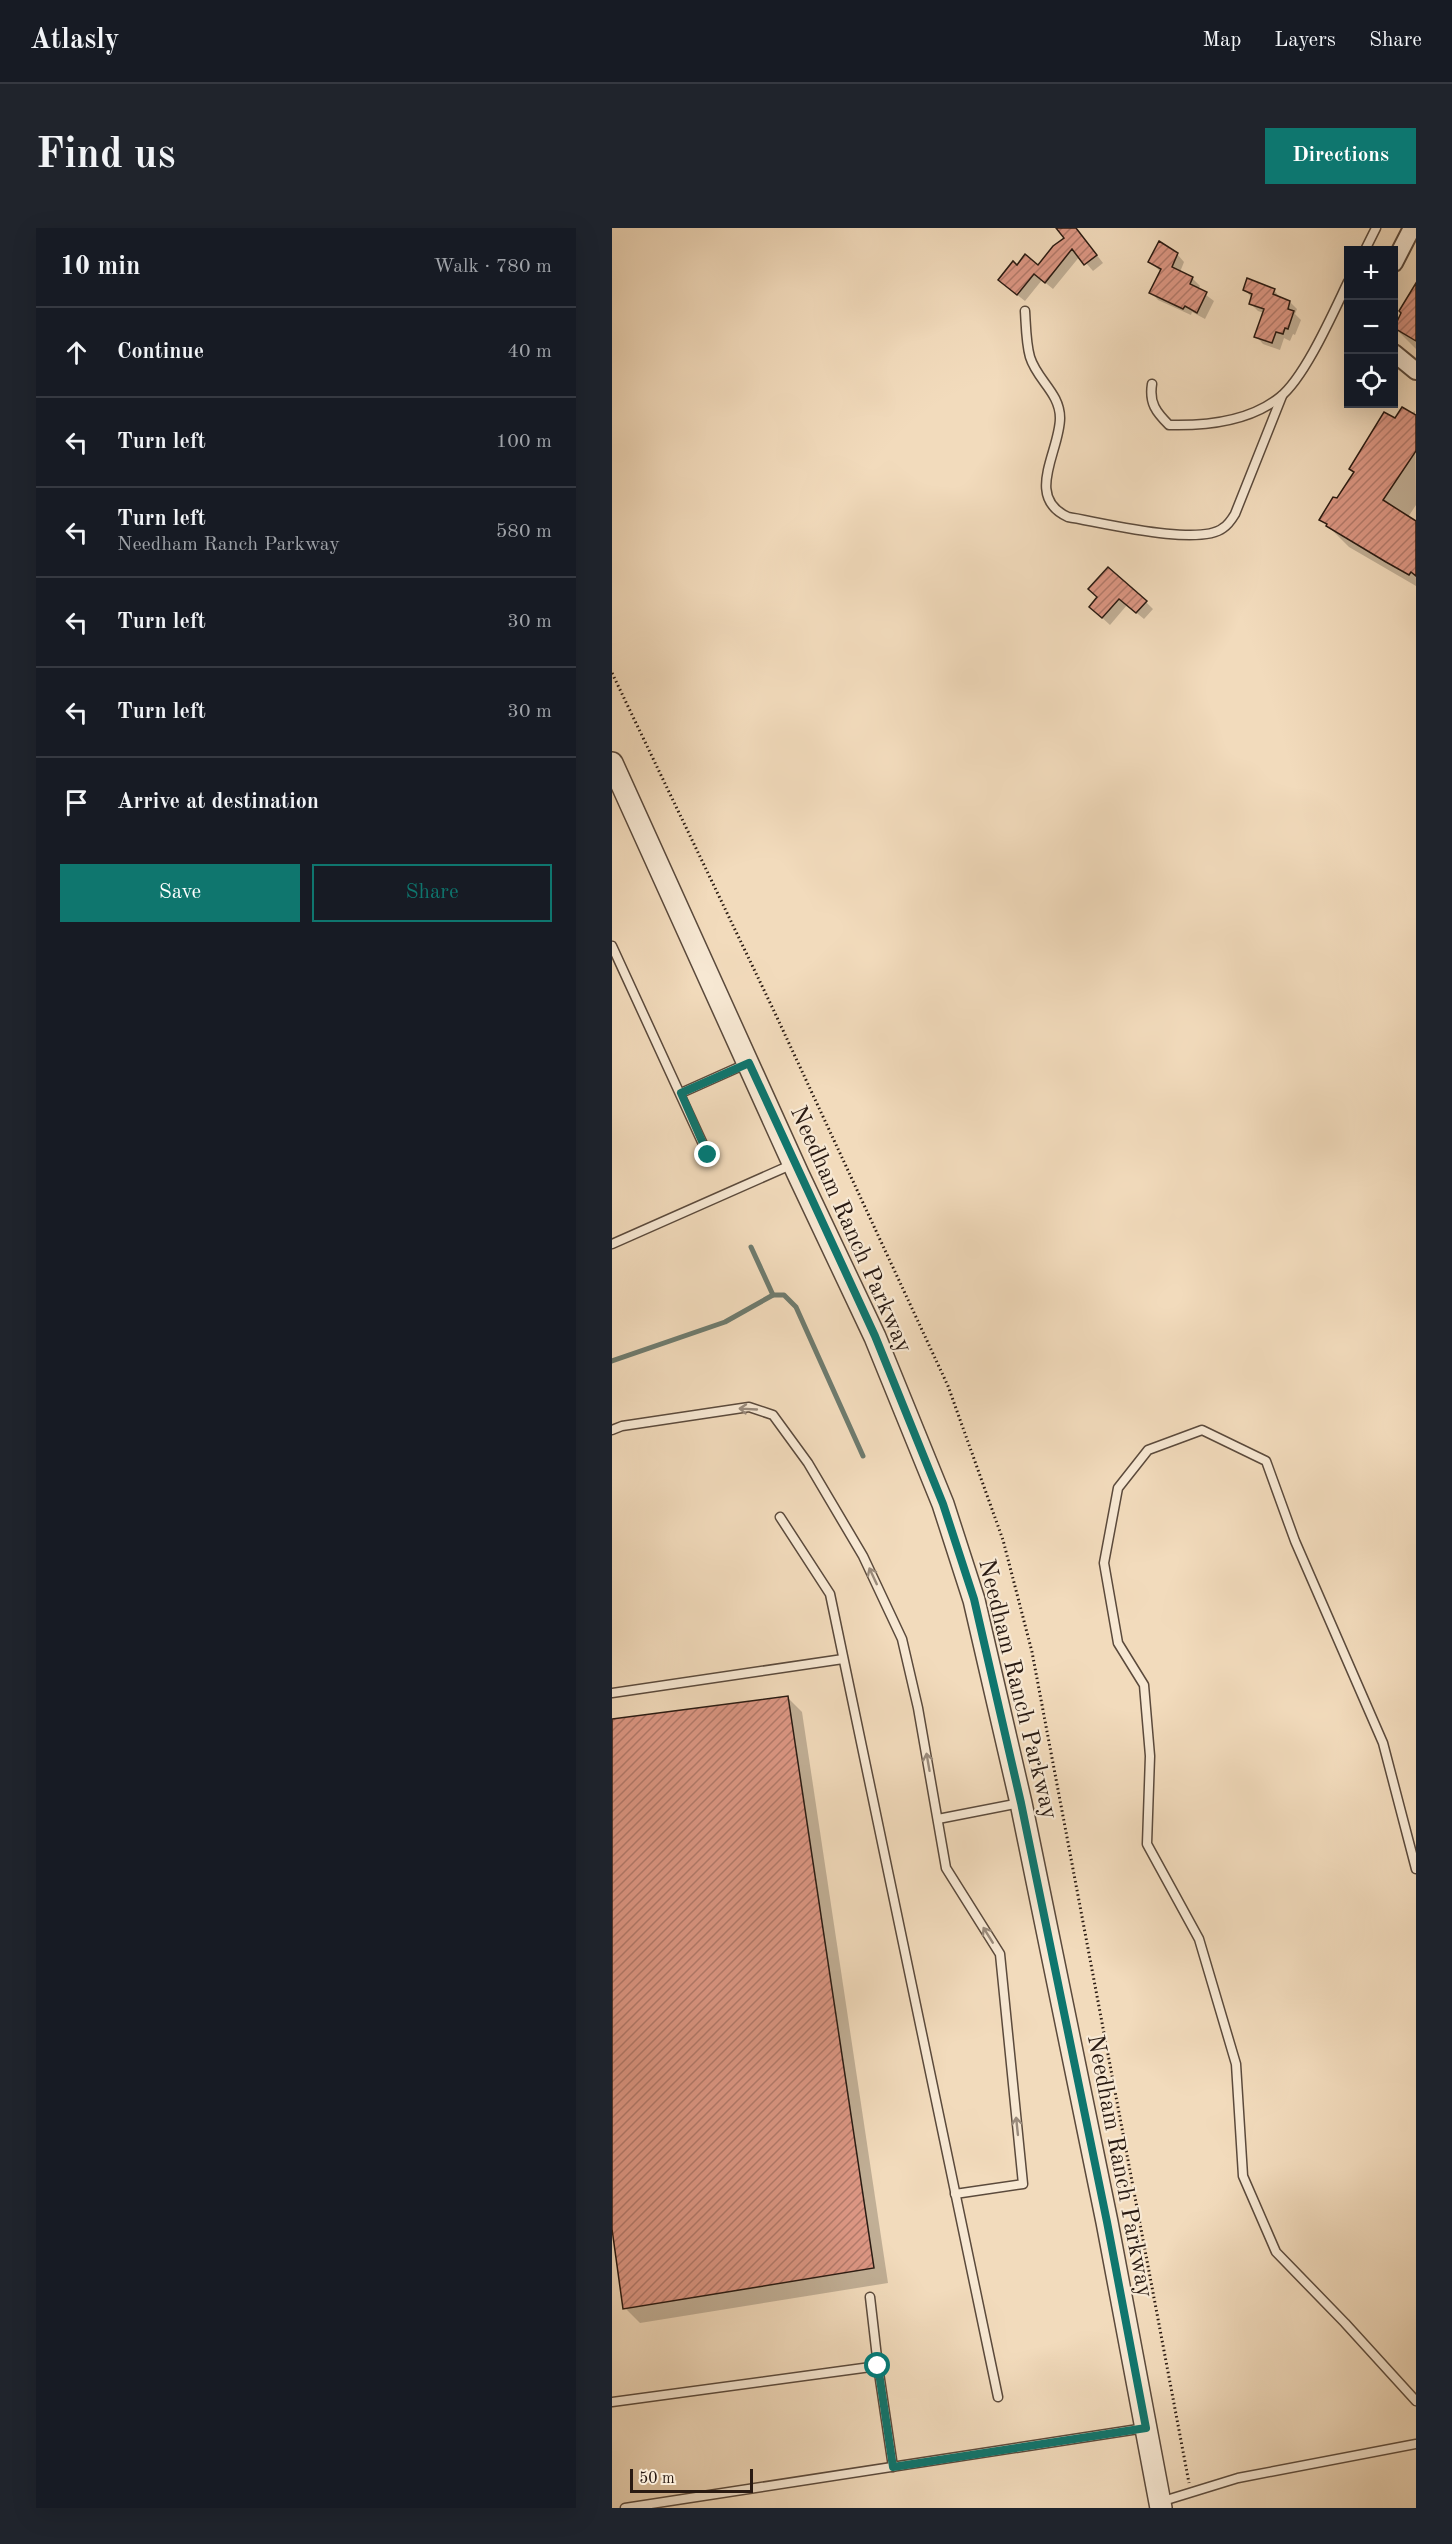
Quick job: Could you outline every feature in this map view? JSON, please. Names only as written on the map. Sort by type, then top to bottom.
[{"type":"street","points":[[1398,255],[1412,228]]},
{"type":"street","points":[[1395,354],[1416,371]]},
{"type":"street","name":"Needham Ranch Parkway","points":[[612,763],[794,1164],[875,1336],[943,1504],[974,1599],[1021,1803],[1107,2222],[1160,2505]]},
{"type":"lane","points":[[1367,246],[1376,228]]},
{"type":"lane","points":[[1024,311],[1030,358],[1058,401],[1060,418],[1045,487],[1051,504],[1059,513],[1068,517],[1181,537],[1201,536],[1222,530],[1235,514],[1282,396],[1308,361],[1344,290]]},
{"type":"lane","points":[[1152,384],[1150,396],[1155,412],[1169,425],[1223,422],[1262,409],[1282,396]]},
{"type":"lane","points":[[612,946],[708,1155]]},
{"type":"lane","points":[[681,1093],[749,1063]]},
{"type":"lane","points":[[612,1244],[794,1164]]},
{"type":"lane","points":[[612,1431],[622,1426],[749,1407],[773,1414],[808,1463],[863,1556],[902,1639],[918,1708],[946,1868],[1000,1954],[1023,2184],[955,2194]]},
{"type":"lane","points":[[1416,1866],[1383,1743],[1295,1541],[1266,1461],[1202,1430],[1148,1450],[1118,1488],[1104,1563],[1118,1643],[1144,1685],[1150,1756],[1147,1844],[1199,1939],[1236,2064],[1243,2176],[1276,2252],[1416,2401]]},
{"type":"lane","points":[[780,1517],[830,1594],[998,2397]]},
{"type":"lane","points":[[612,1693],[843,1659]]},
{"type":"lane","points":[[938,1819],[1021,1803]]},
{"type":"lane","points":[[870,2297],[893,2467]]},
{"type":"lane","points":[[612,2402],[878,2366]]},
{"type":"lane","points":[[626,2508],[1146,2428]]},
{"type":"lane","points":[[1160,2505],[1238,2478],[1416,2444]]},
{"type":"building","points":[[1056,228],[1076,228],[1097,255],[1084,265],[1072,249],[1045,283],[1034,274],[1017,295],[998,280],[1013,261],[1017,265],[1025,254],[1038,265],[1053,246],[1064,238]]},
{"type":"building","points":[[1159,241],[1178,253],[1172,267],[1193,277],[1190,284],[1207,292],[1197,313],[1185,306],[1183,309],[1149,293],[1161,269],[1148,262]]},
{"type":"building","points":[[1247,278],[1275,289],[1273,294],[1290,301],[1288,309],[1294,311],[1288,329],[1285,328],[1283,334],[1276,332],[1272,343],[1254,337],[1264,309],[1249,304],[1252,294],[1243,290]]},
{"type":"building","points":[[1416,283],[1416,341],[1398,330],[1398,319],[1401,313],[1399,311]]},
{"type":"building","points":[[1402,407],[1416,415],[1416,451],[1383,500],[1416,521],[1416,576],[1411,572],[1409,575],[1386,562],[1319,520],[1333,497],[1337,498],[1354,472],[1349,469],[1384,412],[1395,418]]},
{"type":"building","points":[[1108,567],[1147,601],[1136,613],[1119,599],[1102,618],[1089,607],[1097,597],[1088,589]]},
{"type":"building","points":[[788,1696],[874,2268],[623,2309],[612,2229],[612,1719]]},
{"type":"waterway","points":[[751,1247],[773,1295]]},
{"type":"waterway","points":[[612,1361],[725,1322],[773,1295],[784,1295],[796,1307],[863,1456]]},
{"type":"route","points":[[708,1155],[681,1093],[749,1063],[798,1174],[875,1336],[943,1504],[974,1599],[1021,1803],[1107,2222],[1146,2428],[893,2467],[878,2366]]}]
